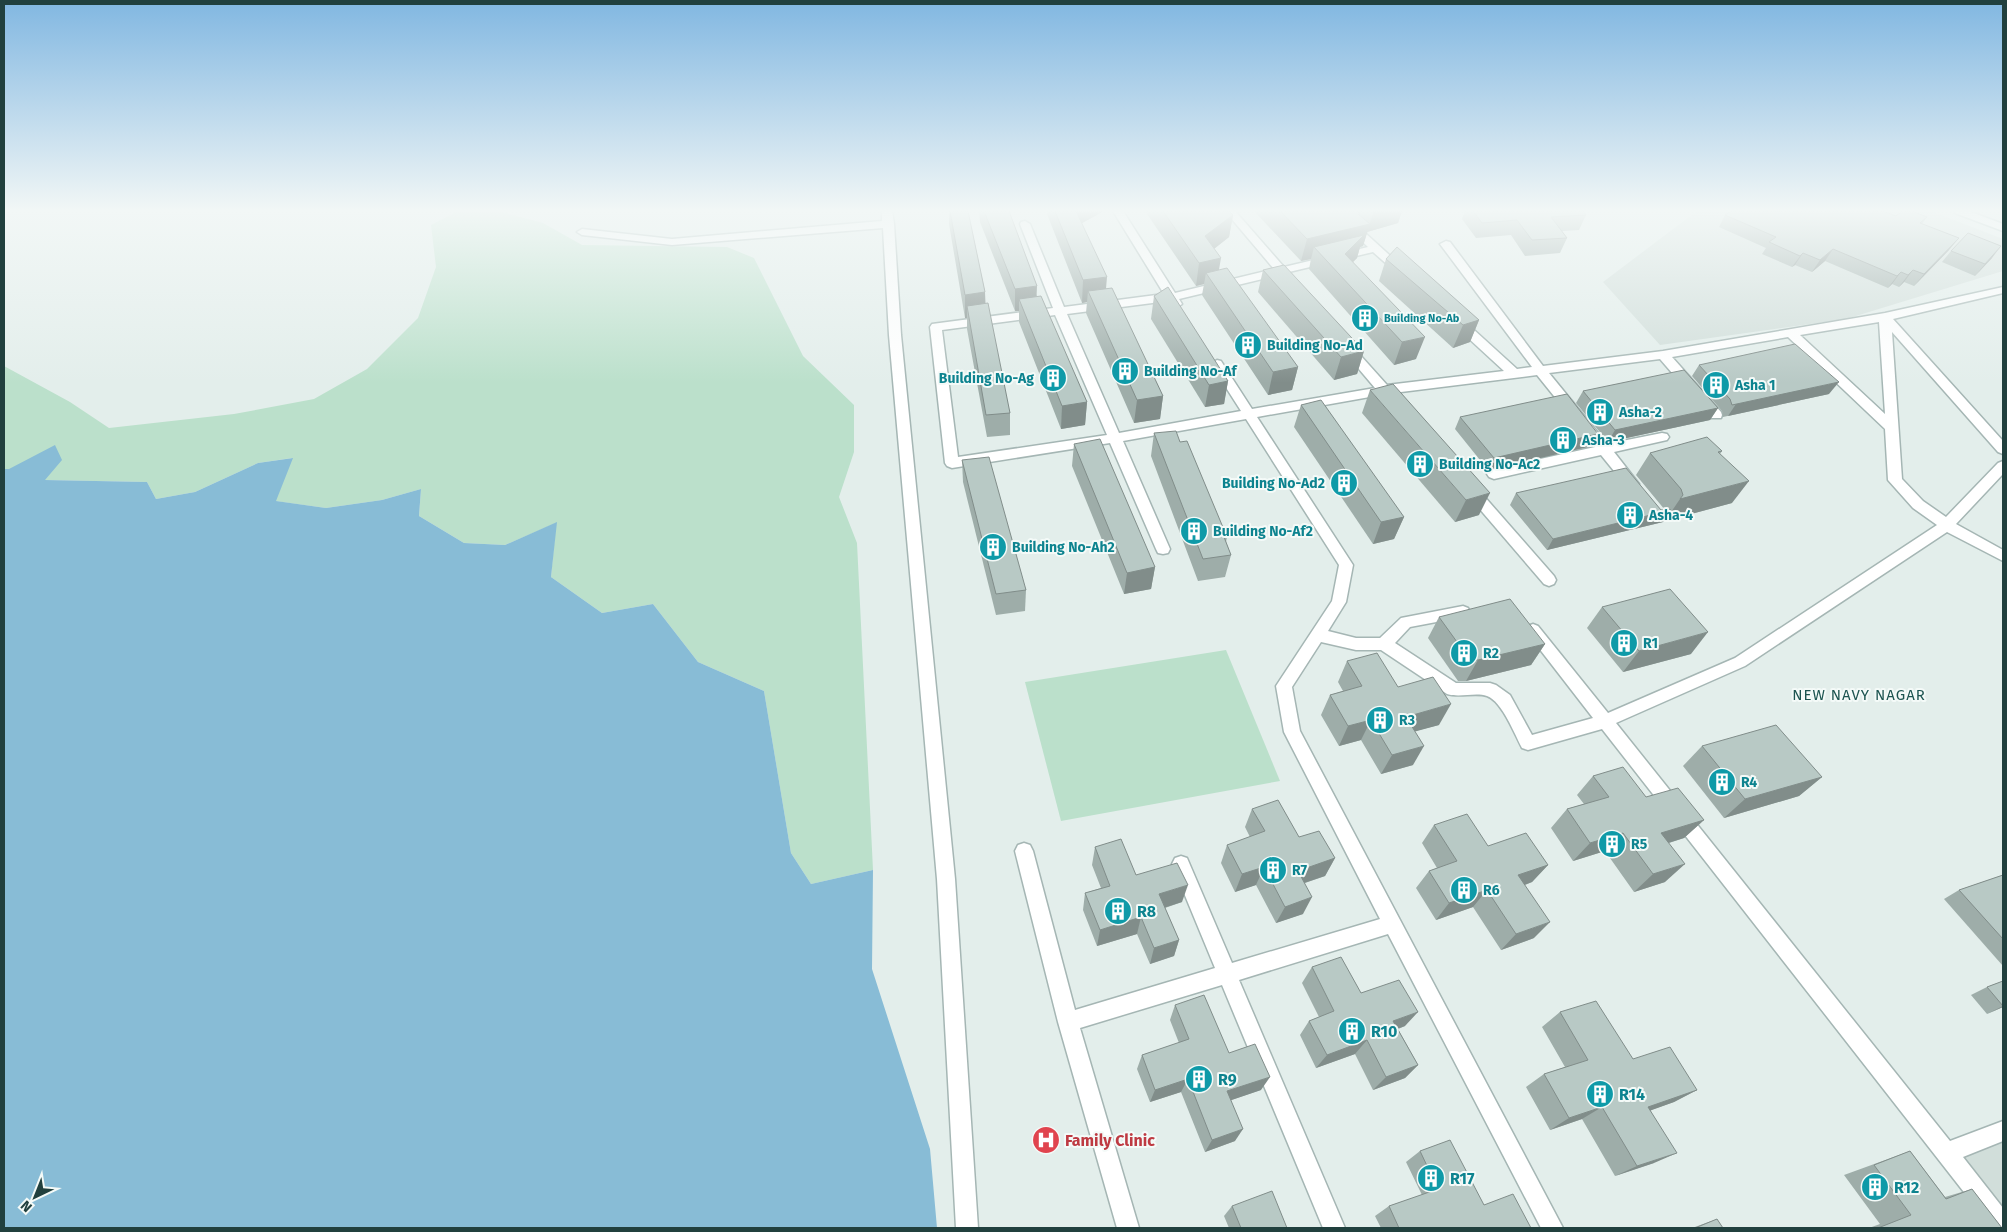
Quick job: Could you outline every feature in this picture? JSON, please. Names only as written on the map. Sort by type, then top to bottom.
[{"type":"street","points":[[891,268],[895,335],[946,879],[967,1228]]},
{"type":"street","points":[[1043,268],[1163,549]]},
{"type":"street","points":[[1154,268],[1187,320]]},
{"type":"street","points":[[1280,268],[1295,286]]},
{"type":"street","points":[[1292,268],[1171,296],[936,327],[952,463],[1114,438],[1384,390],[1663,355],[1884,317],[2003,290]]},
{"type":"street","points":[[1398,268],[1412,281]]},
{"type":"street","points":[[1464,268],[1540,370],[1640,494]]},
{"type":"street","points":[[1448,314],[1514,373]]},
{"type":"street","points":[[1884,317],[1895,480],[1908,498],[1947,525],[2003,556]]},
{"type":"street","points":[[1884,317],[2003,449]]},
{"type":"street","points":[[1791,333],[1893,429]]},
{"type":"street","points":[[1339,338],[1397,405]]},
{"type":"street","points":[[1208,351],[1346,565],[1339,602],[1284,686],[1292,732],[1552,1228]]},
{"type":"street","points":[[1663,355],[1716,415]]},
{"type":"street","points":[[1494,474],[1662,437]]},
{"type":"street","points":[[1318,635],[1356,644],[1384,644],[1453,689],[1490,690],[1504,700],[1511,716],[1528,743],[1605,721],[1740,662],[1947,525],[2003,466]]},
{"type":"street","points":[[1460,478],[1549,580]]},
{"type":"street","points":[[1384,644],[1406,622],[1483,609]]},
{"type":"street","points":[[1524,620],[2003,1225]]},
{"type":"street","points":[[1024,850],[1068,1022],[1128,1228]]},
{"type":"street","points":[[1181,864],[1334,1228]]},
{"type":"street","points":[[1068,1022],[1393,924]]},
{"type":"street","points":[[1946,1153],[2003,1131]]},
{"type":"shaded area","points":[[1621,268],[2003,268],[2003,271],[1846,319],[1660,345],[1603,282]]},
{"type":"shaded area","points":[[2003,1130],[2003,1226],[1943,1151]]},
{"type":"green space","points":[[435,268],[759,268],[803,356],[854,405],[854,452],[839,497],[857,543],[873,870],[811,884],[791,853],[764,691],[698,662],[653,604],[602,613],[551,577],[556,523],[505,545],[464,543],[419,516],[421,489],[382,500],[326,508],[275,501],[292,458],[258,463],[195,492],[156,499],[147,482],[45,480],[4,469],[4,366],[70,402],[109,428],[234,414],[314,399],[367,369],[418,318]]},
{"type":"green space","points":[[1226,650],[1280,781],[1061,821],[1025,682]]},
{"type":"water","points":[[55,445],[62,460],[45,480],[147,482],[156,499],[195,492],[258,463],[293,458],[276,501],[326,508],[382,500],[421,489],[419,516],[464,543],[505,545],[557,522],[551,577],[602,613],[653,604],[698,662],[764,691],[791,853],[811,884],[873,870],[872,969],[930,1149],[937,1228],[4,1228],[4,469],[9,469]]},
{"type":"building","points":[[960,268],[980,268],[985,292],[965,295]]},
{"type":"building","points":[[1007,268],[1030,268],[1037,286],[1015,289]]},
{"type":"building","points":[[1078,268],[1103,268],[1107,277],[1083,280]]},
{"type":"building","points":[[1227,268],[1298,367],[1273,372],[1206,273]]},
{"type":"building","points":[[1287,268],[1364,351],[1341,357],[1263,270]]},
{"type":"building","points":[[1334,268],[1359,268],[1425,337],[1402,342]]},
{"type":"building","points":[[1397,268],[1421,268],[1479,320],[1463,325]]},
{"type":"building","points":[[1879,268],[1929,268],[1924,274],[1913,270],[1908,275],[1901,272],[1897,276]]},
{"type":"building","points":[[1168,287],[1228,381],[1209,385],[1154,296]]},
{"type":"building","points":[[1112,288],[1163,396],[1137,400],[1088,291]]},
{"type":"building","points":[[1041,296],[1087,402],[1062,406],[1019,299]]},
{"type":"building","points":[[988,303],[1010,413],[986,415],[967,306]]},
{"type":"building","points":[[1795,344],[1839,382],[1732,405],[1730,399],[1699,365]]},
{"type":"building","points":[[1684,370],[1718,408],[1615,430],[1583,391]]},
{"type":"building","points":[[1393,384],[1490,493],[1466,500],[1370,390]]},
{"type":"building","points":[[1567,394],[1598,434],[1494,458],[1460,417]]},
{"type":"building","points":[[1321,400],[1404,517],[1381,522],[1301,405]]},
{"type":"building","points":[[1176,431],[1180,442],[1187,441],[1227,537],[1224,537],[1231,555],[1203,559],[1154,433]]},
{"type":"building","points":[[1707,437],[1722,451],[1718,452],[1749,481],[1680,499],[1683,495],[1681,489],[1650,453]]},
{"type":"building","points":[[1100,439],[1155,567],[1127,573],[1074,444]]},
{"type":"building","name":"Building No-Ah2","points":[[989,457],[1026,590],[996,594],[962,460]]},
{"type":"building","points":[[1626,468],[1661,510],[1671,510],[1553,539],[1516,493]]},
{"type":"building","points":[[1670,589],[1708,632],[1639,651],[1602,607]]},
{"type":"building","points":[[1510,599],[1545,644],[1478,660],[1470,660],[1439,617]]},
{"type":"building","points":[[1377,653],[1398,687],[1433,677],[1451,704],[1406,717],[1424,746],[1392,755],[1371,720],[1348,726],[1330,695],[1362,686],[1347,661]]},
{"type":"building","points":[[1776,725],[1822,777],[1745,799],[1702,746]]},
{"type":"building","points":[[1623,767],[1646,797],[1678,788],[1704,820],[1661,833],[1685,864],[1653,874],[1623,833],[1590,843],[1567,809],[1609,797],[1593,776]]},
{"type":"building","points":[[1278,800],[1299,837],[1319,831],[1335,858],[1298,871],[1312,897],[1285,907],[1264,867],[1242,874],[1227,845],[1265,831],[1252,809]]},
{"type":"building","points":[[1467,814],[1488,846],[1526,833],[1548,865],[1518,875],[1550,922],[1516,934],[1487,890],[1449,903],[1429,871],[1457,861],[1434,825]]},
{"type":"building","points":[[1121,839],[1136,875],[1177,863],[1188,885],[1159,894],[1179,940],[1154,948],[1141,917],[1100,930],[1085,893],[1110,886],[1095,847]]},
{"type":"building","points":[[2003,875],[2003,939],[1959,890]]},
{"type":"building","points":[[1341,957],[1361,993],[1399,980],[1418,1012],[1393,1021],[1418,1065],[1386,1077],[1367,1040],[1327,1055],[1309,1021],[1334,1011],[1312,967]]},
{"type":"building","points":[[2003,981],[2003,1006],[1987,987]]},
{"type":"building","name":"R9","points":[[1204,995],[1229,1053],[1255,1044],[1270,1077],[1227,1091],[1243,1129],[1212,1140],[1188,1079],[1155,1090],[1142,1055],[1189,1039],[1175,1005]]},
{"type":"building","points":[[1596,1001],[1633,1059],[1670,1047],[1697,1090],[1648,1107],[1677,1153],[1637,1166],[1602,1107],[1569,1118],[1544,1074],[1588,1060],[1560,1012]]},
{"type":"building","points":[[1450,1140],[1484,1205],[1513,1194],[1531,1228],[1399,1228],[1389,1206],[1438,1189],[1420,1151]]},
{"type":"building","points":[[1910,1151],[1946,1199],[1972,1189],[2002,1228],[1878,1228],[1911,1215],[1874,1165]]},
{"type":"building","points":[[1272,1191],[1287,1228],[1241,1228],[1232,1206]]},
{"type":"building","points":[[1717,1219],[1723,1228],[1695,1228]]},
{"type":"place","name":"Building No-Ab","points":[[1365,318]]},
{"type":"place","name":"Building No-Ad","points":[[1248,345]]},
{"type":"place","name":"Building No-Af","points":[[1125,371]]},
{"type":"place","name":"Building No-Ag","points":[[1053,378]]},
{"type":"place","name":"Asha 1","points":[[1716,385]]},
{"type":"place","name":"Asha-2","points":[[1600,412]]},
{"type":"place","name":"Asha-3","points":[[1563,440]]},
{"type":"place","name":"Building No-Ac2","points":[[1420,464]]},
{"type":"place","name":"Building No-Ad2","points":[[1344,483]]},
{"type":"place","name":"Asha-4","points":[[1630,515]]},
{"type":"place","name":"Building No-Af2","points":[[1194,531]]},
{"type":"place","name":"Building No-Ah2","points":[[993,547]]},
{"type":"place","name":"R1","points":[[1624,643]]},
{"type":"place","name":"R2","points":[[1464,653]]},
{"type":"place","name":"R3","points":[[1380,720]]},
{"type":"place","name":"R4","points":[[1722,782]]},
{"type":"place","name":"R5","points":[[1612,844]]},
{"type":"place","name":"R7","points":[[1273,870]]},
{"type":"place","name":"R6","points":[[1464,890]]},
{"type":"place","name":"R8","points":[[1118,911]]},
{"type":"place","name":"R10","points":[[1352,1031]]},
{"type":"place","name":"R9","points":[[1199,1079]]},
{"type":"place","name":"R14","points":[[1600,1094]]},
{"type":"place","name":"Family Clinic","points":[[1046,1140]]},
{"type":"place","name":"R17","points":[[1431,1178]]},
{"type":"place","name":"R12","points":[[1875,1187]]},
{"type":"district","name":"NEW NAVY NAGAR","points":[[1859,695]]}]
